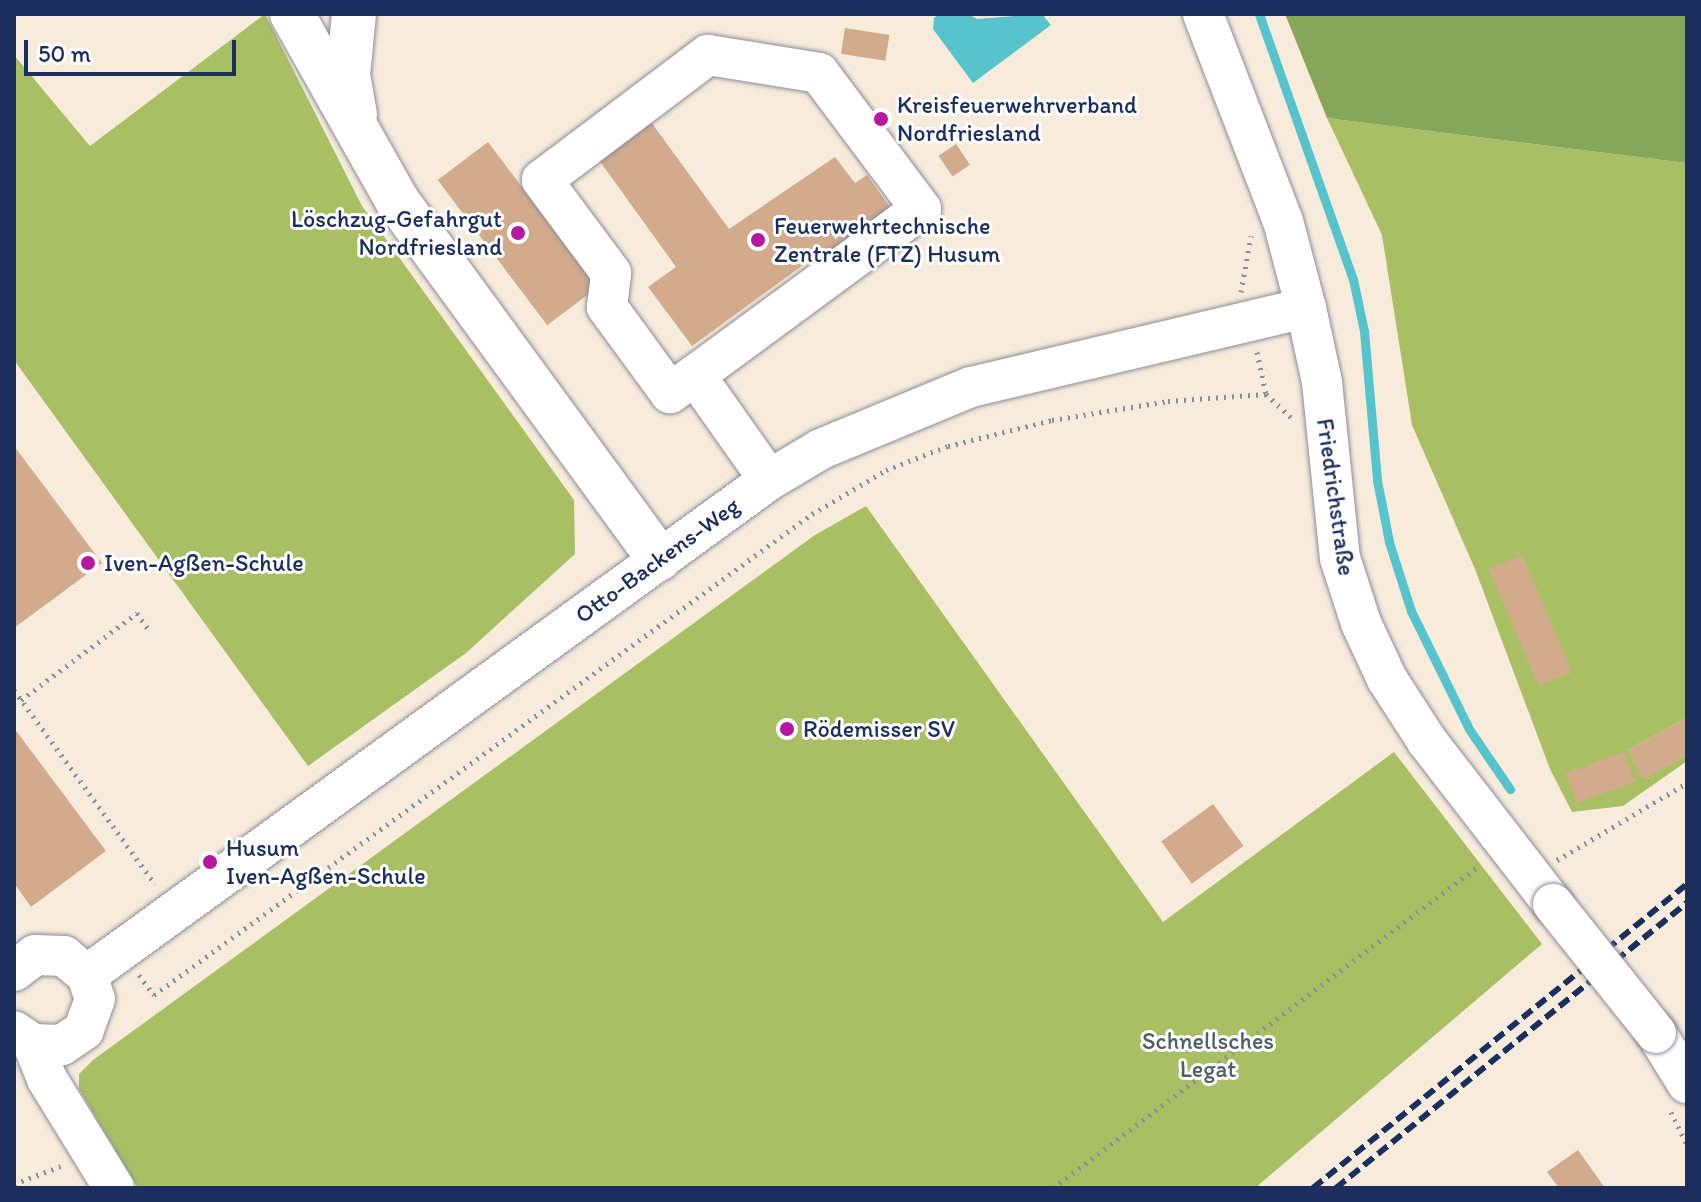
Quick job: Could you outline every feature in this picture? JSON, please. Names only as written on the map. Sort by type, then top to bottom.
[{"type":"highway","points":[[292,14],[358,136],[398,202],[659,559]]},
{"type":"highway","points":[[354,14],[348,75],[358,136]]},
{"type":"street","name":"Friedrichstraße","points":[[1203,14],[1283,221],[1306,308],[1322,382],[1340,558],[1361,623],[1387,679],[1427,741],[1656,1033],[1687,1083]]},
{"type":"street","points":[[708,55],[819,73],[921,209],[695,375],[670,393],[607,307],[611,273],[542,180],[708,55]]},
{"type":"street","name":"Otto-Backens-Weg","points":[[87,975],[769,480],[895,414],[971,387],[1306,308]]},
{"type":"street","points":[[695,375],[769,480]]},
{"type":"street","points":[[14,971],[35,955],[64,956],[87,975],[95,999],[84,1030],[62,1045],[24,1038]]},
{"type":"street","points":[[24,1038],[114,1188]]},
{"type":"path","points":[[1253,227],[1238,284],[1266,394]]},
{"type":"path","points":[[120,950],[154,995],[812,514],[886,470],[948,446],[1052,420],[1168,401],[1266,394],[1285,407],[1298,428]]},
{"type":"path","points":[[21,700],[137,613],[149,630]]},
{"type":"path","points":[[14,690],[174,911]]},
{"type":"path","points":[[1542,890],[1687,783]]},
{"type":"path","points":[[1053,1188],[1493,856]]},
{"type":"path","points":[[14,1184],[92,1153]]},
{"type":"green space","points":[[265,14],[362,206],[574,500],[575,554],[466,653],[308,766],[14,360],[14,55],[90,146]]},
{"type":"green space","points":[[1285,14],[1687,14],[1687,163],[1327,118]]},
{"type":"green space","points":[[1327,118],[1687,163],[1687,718],[1628,750],[1644,778],[1687,755],[1687,761],[1623,806],[1572,812],[1550,769],[1475,569],[1412,425],[1382,235]]},
{"type":"green space","name":"Rödemisser SV","points":[[866,506],[1163,922],[1394,752],[1542,944],[1255,1188],[138,1188],[79,1089],[79,1074],[93,1060],[815,535]]},
{"type":"water","points":[[940,14],[968,14],[977,19],[1042,14],[1051,25],[973,83],[933,29],[934,18]]},
{"type":"building","points":[[845,28],[889,35],[885,61],[841,54]]},
{"type":"building","name":"Feuerwehrtechnische Zentrale (FTZ) Husum","points":[[651,122],[729,229],[835,157],[855,183],[867,175],[895,214],[829,263],[821,252],[692,346],[648,287],[676,267],[599,160]]},
{"type":"building","name":"Löschzug-Gefahrgut Nordfriesland","points":[[488,142],[598,287],[547,325],[438,180]]},
{"type":"building","points":[[956,144],[970,165],[953,176],[939,156]]},
{"type":"building","points":[[14,446],[102,563],[14,628]]},
{"type":"building","points":[[1522,555],[1572,672],[1538,686],[1489,569]]},
{"type":"building","points":[[1687,718],[1687,755],[1643,779],[1628,750]]},
{"type":"building","points":[[14,728],[106,851],[31,907],[14,883]]},
{"type":"building","points":[[1624,752],[1635,782],[1577,803],[1566,773]]},
{"type":"building","points":[[1213,804],[1244,846],[1192,884],[1161,842]]},
{"type":"building","points":[[1578,1150],[1605,1188],[1559,1188],[1547,1172]]},
{"type":"waterway","points":[[1259,14],[1353,279],[1364,331],[1377,480],[1389,542],[1411,611],[1469,729],[1510,789]]},
{"type":"railway","points":[[1313,1188],[1687,884]]},
{"type":"railway","points":[[1336,1188],[1687,903]]},
{"type":"place","name":"Kreisfeuerwehrverband Nordfriesland","points":[[881,119]]},
{"type":"place","name":"Löschzug-Gefahrgut Nordfriesland","points":[[518,233]]},
{"type":"place","name":"Feuerwehrtechnische Zentrale (FTZ) Husum","points":[[758,240]]},
{"type":"place","name":"Iven-Agßen-Schule","points":[[88,563]]},
{"type":"place","name":"Rödemisser SV","points":[[787,729]]},
{"type":"place","name":"Husum Iven-Agßen-Schule","points":[[210,862]]},
{"type":"park label","name":"Schnellsches Legat","points":[[1208,1055]]}]
